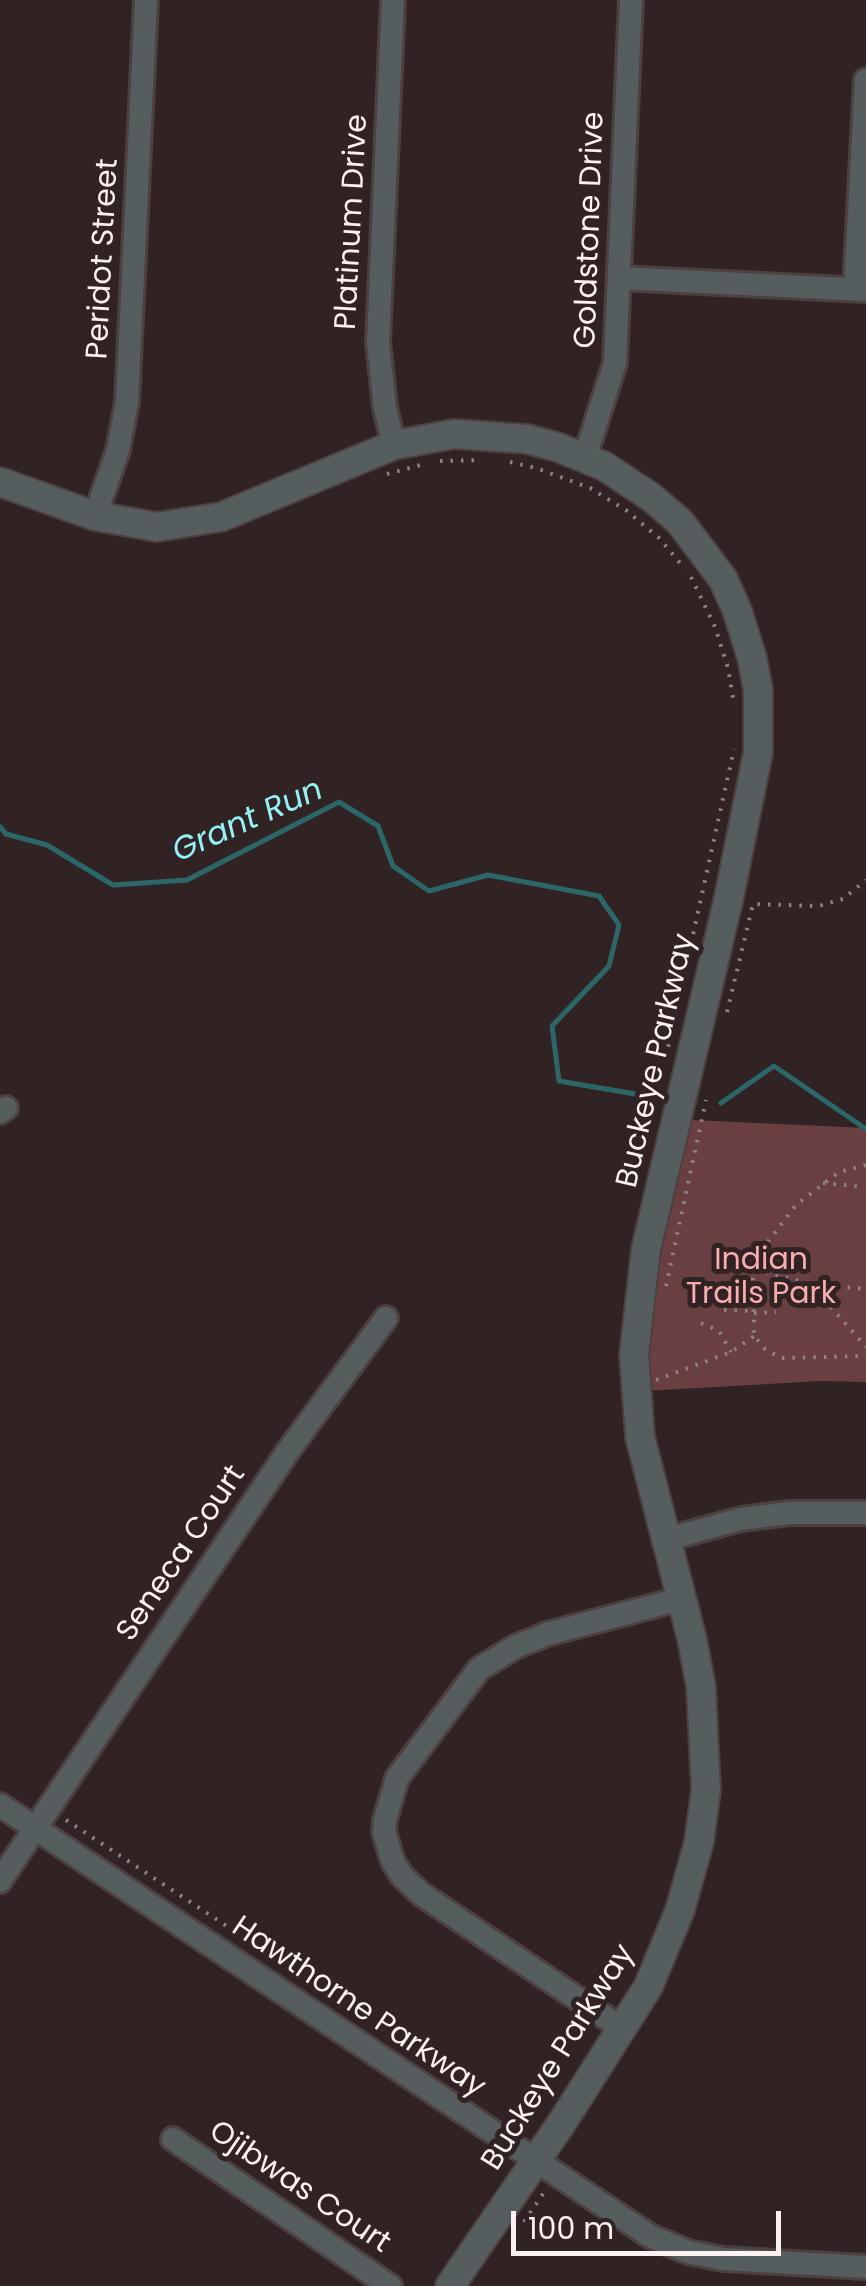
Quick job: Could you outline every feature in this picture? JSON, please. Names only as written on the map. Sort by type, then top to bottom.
[{"type":"street","name":"Peridot Street","points":[[95,516],[118,450],[128,402],[146,0]]},
{"type":"street","name":"Platinum Drive","points":[[393,0],[378,342],[385,408],[394,445]]},
{"type":"street","name":"Goldstone Drive","points":[[585,457],[615,363],[631,0]]},
{"type":"street","points":[[619,278],[860,290],[866,80]]},
{"type":"street","name":"Buckeye Parkway","points":[[0,482],[95,516],[157,527],[221,516],[394,445],[454,434],[496,435],[542,443],[585,457],[651,497],[680,522],[704,552],[737,610],[758,689],[758,753],[752,786],[646,1249],[636,1322],[634,1382],[640,1437],[701,1687],[706,1790],[700,1842],[668,1944],[648,1986],[450,2286]]},
{"type":"street","name":"Seneca Court","points":[[0,1881],[288,1451],[386,1318]]},
{"type":"street","points":[[664,1540],[741,1519],[790,1513],[866,1513]]},
{"type":"street","points":[[622,2028],[421,1894],[403,1878],[393,1862],[384,1832],[385,1820],[397,1778],[478,1669],[515,1646],[547,1634],[680,1599]]},
{"type":"street","name":"Hawthorne Parkway","points":[[0,1806],[650,2236],[688,2252],[723,2260],[866,2268]]},
{"type":"street","name":"Ojibwas Court","points":[[174,2139],[390,2286]]},
{"type":"path","points":[[372,478],[436,461],[484,460]]},
{"type":"path","points":[[500,460],[536,468],[590,488],[659,538],[690,575],[715,628],[728,668],[735,712]]},
{"type":"path","points":[[663,1071],[734,750]]},
{"type":"path","points":[[726,1018],[753,904],[820,906],[843,899],[866,880]]},
{"type":"path","points":[[665,1293],[710,1086]]},
{"type":"path","points":[[866,1165],[839,1172],[823,1183],[774,1230],[760,1252],[755,1270],[754,1312],[754,1336],[765,1349],[781,1358],[866,1356]]},
{"type":"path","points":[[823,1183],[864,1186]]},
{"type":"path","points":[[755,1270],[810,1283],[866,1289]]},
{"type":"path","points":[[810,1283],[866,1347]]},
{"type":"path","points":[[724,1310],[776,1312]]},
{"type":"path","points":[[701,1323],[719,1331],[731,1352]]},
{"type":"path","points":[[658,1365],[658,1380],[731,1352],[754,1336]]},
{"type":"path","points":[[47,1808],[460,2080],[473,2094]]},
{"type":"green space","name":"Indian Trails Park","points":[[692,1120],[866,1128],[866,1382],[644,1391],[651,1292]]},
{"type":"waterway","name":"Grant Run","points":[[0,827],[6,834],[47,845],[113,885],[187,880],[339,802],[378,826],[393,866],[429,891],[488,875],[599,896],[619,925],[609,966],[552,1026],[559,1081],[647,1096]]},
{"type":"waterway","name":"Grant Run","points":[[721,1103],[774,1066],[866,1129]]}]
